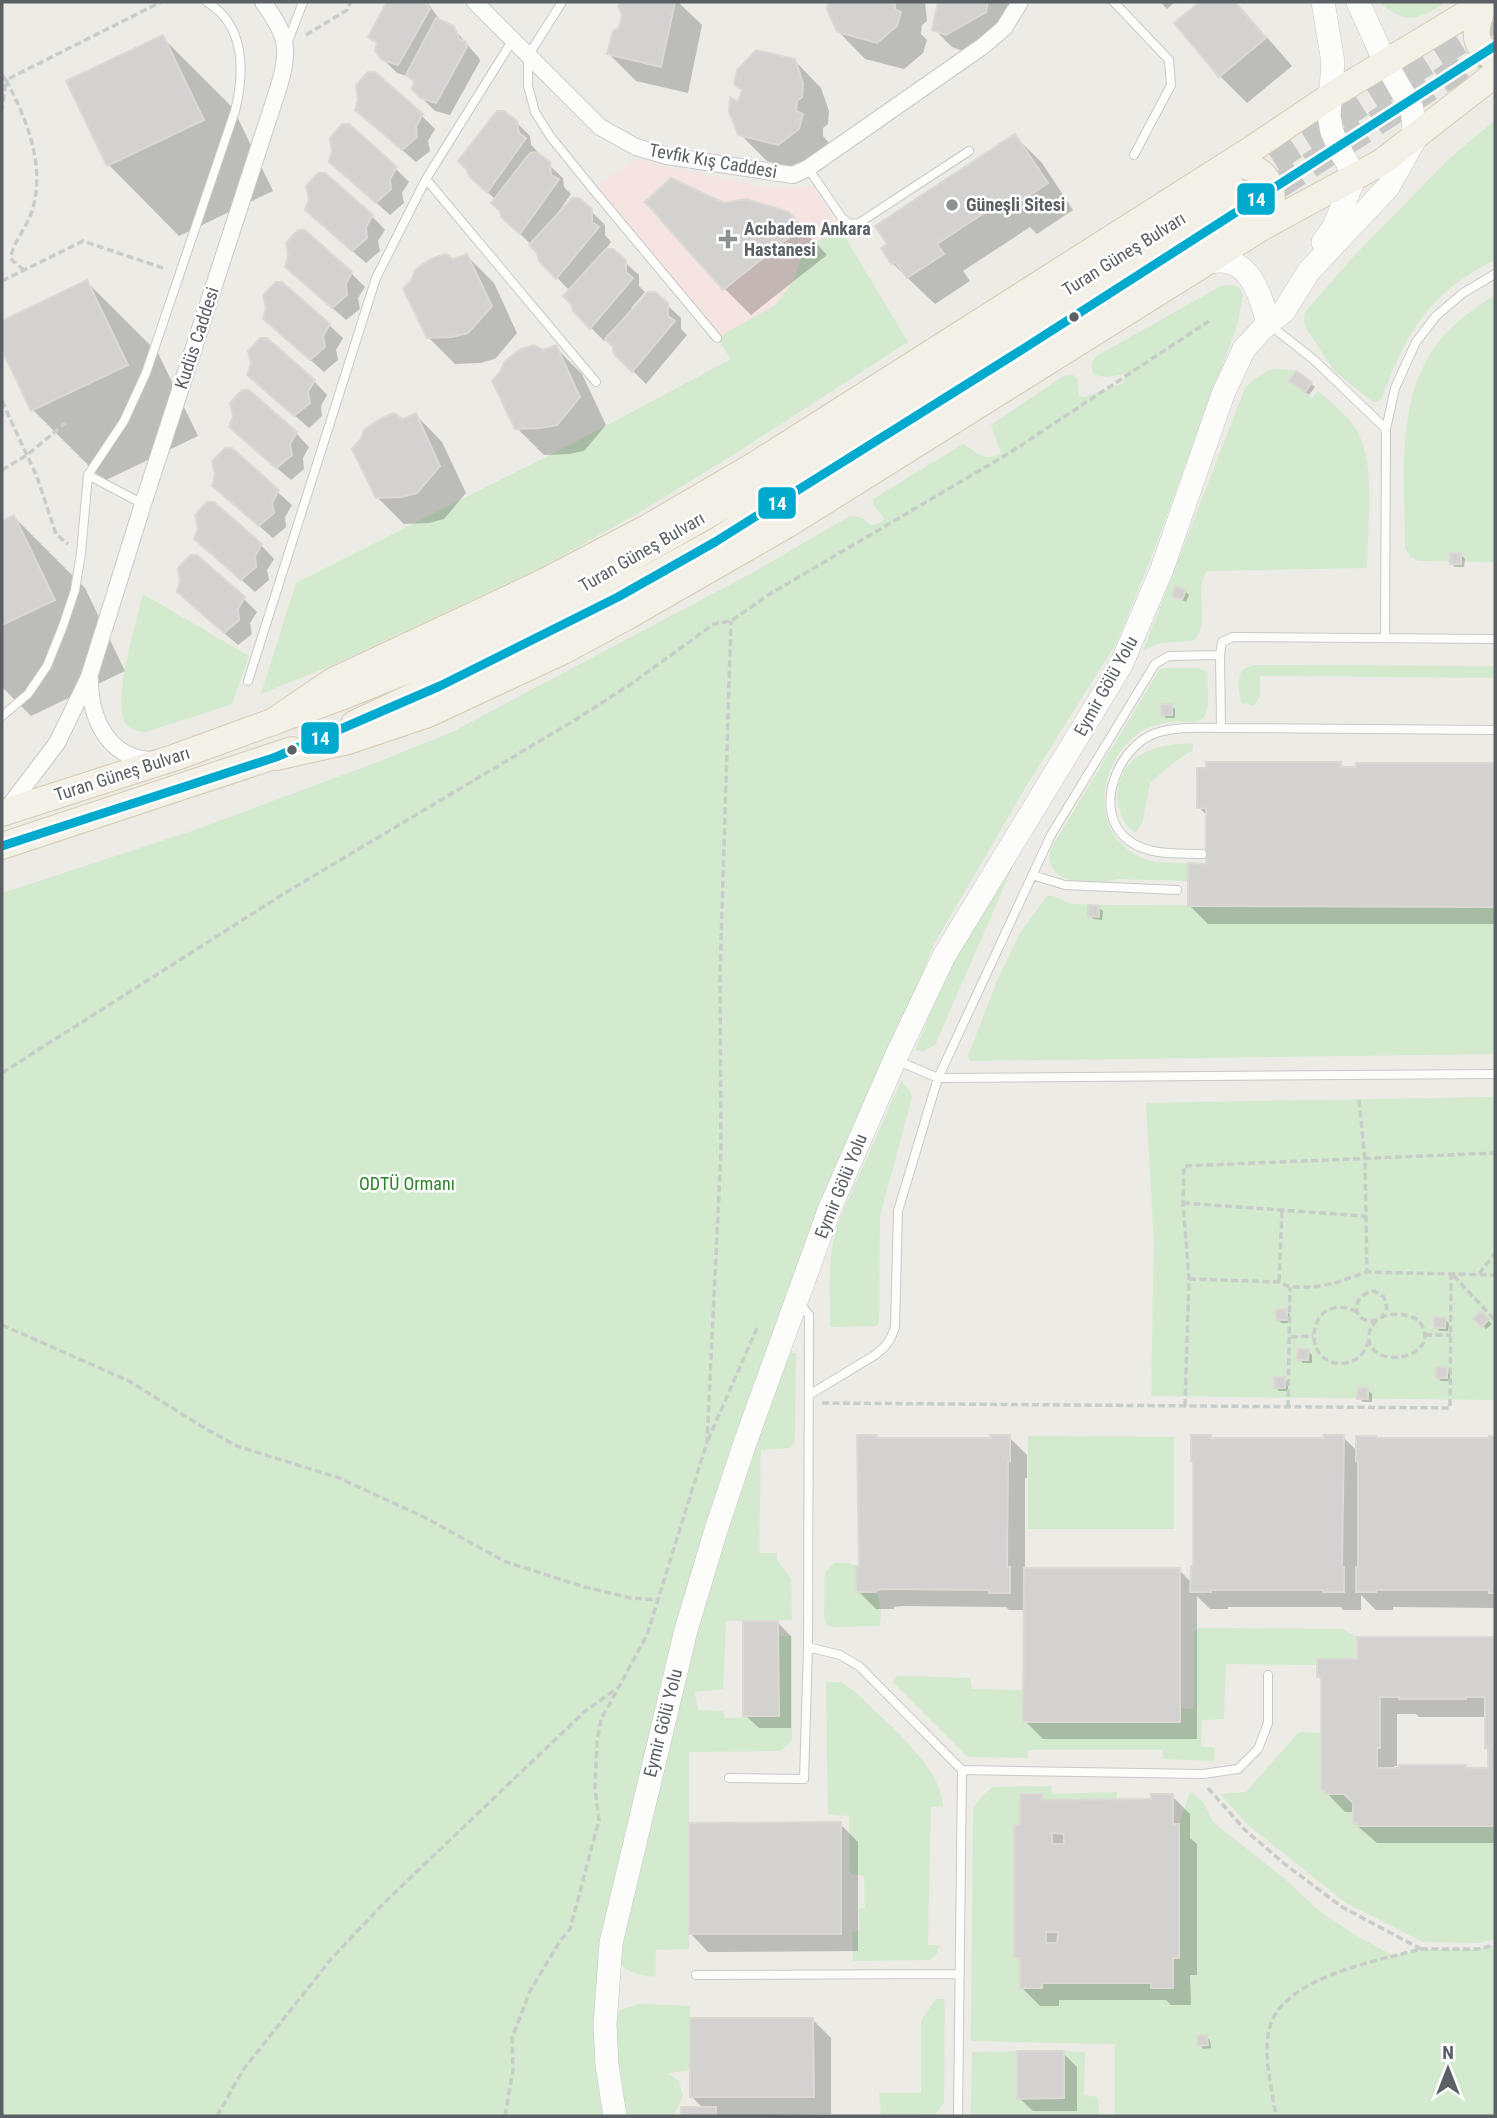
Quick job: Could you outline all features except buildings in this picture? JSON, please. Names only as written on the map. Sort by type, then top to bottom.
[{"type":"main road","points":[[276,757],[348,741],[418,718],[563,651],[788,524],[1199,265],[1241,197],[1332,95],[1486,2]]},
{"type":"main road","points":[[1486,2],[1477,18],[1477,41],[1495,58]]},
{"type":"main road","points":[[1241,197],[1355,176],[1382,162],[1415,139],[1495,74]]},
{"type":"main road","name":"Turan Güneş Bulvarı","points":[[3,813],[271,723],[438,658],[558,600],[753,489],[1241,197]]},
{"type":"main road","name":"Turan Güneş Bulvarı","points":[[2,845],[276,757],[369,718],[618,597],[703,549],[1241,197]]},
{"type":"street","points":[[263,2],[281,30],[286,47]]},
{"type":"street","name":"Tevfik Kış Caddesi","points":[[475,2],[600,127],[636,148],[667,156],[793,175],[808,168],[983,46],[1004,28],[1020,2]]},
{"type":"street","points":[[1268,323],[1283,285],[1334,227],[1355,176],[1332,132],[1329,116],[1333,62],[1323,2]]},
{"type":"street","points":[[1358,2],[1385,62],[1412,109],[1415,139]]},
{"type":"street","name":"Kudüs Caddesi","points":[[3,813],[57,743],[89,677],[279,86],[286,63],[286,47]]},
{"type":"street","name":"Eymir Gölü Yolu","points":[[615,2116],[607,2065],[607,1983],[611,1943],[627,1868],[686,1630],[716,1530],[830,1208],[895,1059],[944,956],[1121,665],[1162,569],[1223,394],[1244,349],[1268,323],[1284,311],[1310,271],[1388,187],[1415,139]]},
{"type":"street","points":[[1199,265],[1226,261],[1247,273],[1262,299],[1268,323]]},
{"type":"street","name":"Kudüs Caddesi","points":[[89,677],[95,713],[109,741],[133,757],[148,760],[170,759]]},
{"type":"lane","points":[[2,716],[28,694],[47,666],[63,626],[75,590],[88,475],[124,421],[146,373],[235,111],[241,86],[239,46],[230,23],[219,10],[207,2]]},
{"type":"lane","points":[[286,47],[303,2]]},
{"type":"lane","points":[[562,2],[528,56],[528,86],[535,112],[550,136],[717,338]]},
{"type":"lane","points":[[1114,2],[1169,60],[1171,85],[1134,155]]},
{"type":"lane","points":[[248,681],[376,278],[426,179],[512,41]]},
{"type":"lane","points":[[808,168],[842,218],[849,224],[859,223],[969,150]]},
{"type":"lane","points":[[426,179],[596,382]]},
{"type":"lane","points":[[1385,638],[1386,429],[1395,388],[1416,342],[1448,304],[1495,274]]},
{"type":"lane","points":[[1268,323],[1313,359],[1386,429]]},
{"type":"lane","points":[[88,475],[143,504]]},
{"type":"lane","points":[[1221,728],[1220,655],[1223,642],[1233,637],[1495,639]]},
{"type":"lane","points":[[809,1399],[886,1348],[892,1336],[895,1327],[898,1211],[938,1078],[1051,835],[1155,663],[1169,656],[1220,655]]},
{"type":"lane","points":[[1202,854],[1156,852],[1129,841],[1121,833],[1115,820],[1111,795],[1114,780],[1124,756],[1145,738],[1169,729],[1495,730]]},
{"type":"lane","points":[[1032,875],[1065,885],[1177,890]]},
{"type":"lane","points":[[895,1059],[938,1078],[1495,1074]]},
{"type":"lane","points":[[729,1778],[804,1779],[808,1647],[808,1315],[797,1300]]},
{"type":"lane","points":[[808,1647],[840,1655],[859,1666],[962,1770],[1203,1774],[1238,1769],[1258,1749],[1268,1723],[1268,1675]]},
{"type":"lane","points":[[958,2116],[962,1770]]},
{"type":"lane","points":[[696,1975],[960,1975]]},
{"type":"path","points":[[6,80],[161,2]]},
{"type":"path","points":[[286,47],[347,10],[351,2]]},
{"type":"path","points":[[2,75],[19,104],[32,139],[36,162],[33,209],[11,256],[24,270]]},
{"type":"path","points":[[2,109],[6,80]]},
{"type":"path","points":[[2,281],[83,241],[181,275]]},
{"type":"path","points":[[2,1073],[285,893],[570,723],[631,684],[714,624],[731,621],[770,594],[1011,452],[1209,321]]},
{"type":"path","points":[[2,401],[27,455],[56,534],[81,553]]},
{"type":"path","points":[[2,470],[27,455],[68,421]]},
{"type":"path","points":[[707,1442],[721,1151],[720,975],[731,621]]},
{"type":"path","points":[[1359,1100],[1365,1160],[1367,1272]]},
{"type":"path","points":[[1185,1406],[1189,1279],[1183,1203],[1184,1166],[1495,1153]]},
{"type":"path","points":[[1183,1203],[1365,1216]]},
{"type":"path","points":[[1279,1282],[1282,1210]]},
{"type":"path","points":[[1479,1275],[1495,1253]]},
{"type":"path","points":[[1189,1279],[1279,1282],[1290,1287],[1335,1283],[1367,1272],[1495,1275]]},
{"type":"path","points":[[809,1399],[1450,1408],[1451,1273]]},
{"type":"path","points":[[1451,1273],[1495,1320]]},
{"type":"path","points":[[1288,1407],[1290,1287]]},
{"type":"path","points":[[1359,1313],[1357,1304],[1360,1296],[1374,1291],[1381,1294],[1386,1301],[1387,1308],[1382,1317]]},
{"type":"path","points":[[1377,1320],[1369,1336],[1360,1356],[1347,1363],[1339,1363],[1320,1354],[1313,1336],[1318,1320],[1329,1310],[1343,1307],[1359,1313],[1364,1318],[1369,1336],[1376,1351],[1390,1356],[1410,1355],[1422,1344],[1424,1329],[1418,1320],[1408,1315],[1382,1317],[1377,1320]]},
{"type":"path","points":[[1364,1318],[1377,1320]]},
{"type":"path","points":[[2,1325],[129,1381],[237,1446],[339,1478],[424,1517],[506,1562],[585,1587],[631,1598],[659,1600]]},
{"type":"path","points":[[505,2116],[513,2070],[512,2038],[530,1991],[570,1929],[599,1820],[595,1789],[601,1719],[647,1635],[707,1442],[757,1328]]},
{"type":"path","points":[[1424,1335],[1451,1335]]},
{"type":"path","points":[[1290,1337],[1313,1336]]},
{"type":"path","points":[[217,2116],[243,2070],[332,1958],[384,1903],[584,1712],[619,1687]]},
{"type":"path","points":[[1203,1774],[1209,1789],[1245,1830],[1286,1865],[1342,1907],[1421,1949]]},
{"type":"path","points":[[1276,2116],[1267,2050],[1269,2027],[1280,2008],[1300,1989],[1328,1975],[1421,1949],[1478,1950],[1495,1945]]},
{"type":"shaded area","name":"Acıbadem Ankara Hastanesi","points":[[638,158],[768,188],[814,187],[839,227],[804,250],[793,282],[775,305],[717,338],[592,188]]},
{"type":"green space","points":[[1379,2],[1446,2],[1428,13],[1412,18],[1397,15]]},
{"type":"green space","points":[[1495,120],[1495,260],[1453,286],[1423,316],[1401,353],[1382,398],[1373,402],[1335,372],[1306,328],[1305,312],[1353,257],[1448,160]]},
{"type":"green space","points":[[839,227],[908,342],[637,514],[538,569],[328,667],[261,694],[296,583],[589,435],[731,359],[717,338],[775,305],[793,282],[804,250]]},
{"type":"green space","name":"ODTÜ Ormanı","points":[[1233,285],[1243,294],[1238,323],[1117,642],[1027,785],[934,944],[746,1440],[611,1943],[615,2116],[2,2116],[2,893],[195,830],[452,732],[752,573],[850,516],[862,518],[870,525],[881,523],[884,518],[874,506],[873,499],[963,444],[985,457],[1001,453],[991,425],[1063,376],[1073,375],[1077,378],[1079,396],[1084,397],[1124,383],[1124,374],[1103,377],[1092,372],[1095,357],[1221,286]]},
{"type":"green space","points":[[1495,295],[1495,562],[1418,561],[1411,557],[1405,548],[1405,445],[1413,394],[1422,370],[1440,340],[1462,319]]},
{"type":"green space","points":[[1271,369],[1293,370],[1295,372],[1289,381],[1312,398],[1318,391],[1345,416],[1361,439],[1366,455],[1369,494],[1367,568],[1207,571],[1201,588],[1202,626],[1198,634],[1192,641],[1159,643],[1143,651],[1245,388]]},
{"type":"green space","points":[[143,594],[249,656],[232,704],[146,732],[130,728],[126,724],[122,713],[123,680]]},
{"type":"green space","points":[[1253,665],[1495,666],[1495,678],[1260,676],[1260,696],[1254,706],[1241,703],[1238,682],[1242,670]]},
{"type":"green space","points":[[1198,668],[1207,672],[1208,704],[1205,715],[1195,722],[1156,725],[1135,736],[1114,762],[1105,794],[1105,810],[1109,826],[1118,840],[1131,852],[1151,861],[1188,863],[1188,881],[1117,879],[1095,883],[1061,876],[1053,870],[1051,848],[1160,669]]},
{"type":"green space","points":[[1193,743],[1193,750],[1150,783],[1142,824],[1135,833],[1127,825],[1118,805],[1119,783],[1123,773],[1130,763],[1152,749]]},
{"type":"green space","points":[[1024,841],[935,1045],[924,1051],[915,1050],[958,950]]},
{"type":"green space","points":[[1047,896],[1071,904],[1495,907],[1495,1054],[970,1061],[968,1056],[997,981],[1020,933]]},
{"type":"green space","points":[[901,1081],[910,1091],[912,1098],[880,1216],[879,1322],[876,1326],[830,1327],[830,1263],[837,1225]]},
{"type":"green space","points":[[1495,1097],[1495,1400],[1151,1396],[1154,1243],[1146,1103]]},
{"type":"green space","points":[[788,1353],[796,1353],[795,1441],[790,1448],[761,1450],[759,1553],[777,1553],[777,1560],[791,1579],[792,1620],[726,1621],[723,1689],[695,1692],[698,1710],[723,1711],[725,1718],[778,1716],[778,1636],[792,1636],[792,1739],[780,1751],[689,1752],[689,1949],[656,1950],[655,1977],[640,1975],[627,1970],[620,1963],[625,1917],[696,1624]]},
{"type":"green space","points":[[1028,1436],[1174,1437],[1174,1529],[1028,1529]]},
{"type":"green space","points":[[834,1563],[856,1566],[856,1592],[876,1592],[881,1618],[879,1626],[827,1625],[824,1617],[825,1572]]},
{"type":"green space","points":[[1198,1628],[1343,1629],[1357,1637],[1357,1659],[1317,1659],[1317,1665],[1226,1664],[1224,1719],[1202,1720],[1201,1746],[1215,1748],[1214,1761],[1163,1759],[1162,1750],[1028,1750],[1028,1758],[968,1757],[893,1682],[897,1676],[970,1678],[972,1689],[1024,1690],[1024,1722],[1179,1722],[1180,1708],[1194,1709],[1194,1633]]},
{"type":"green space","points":[[826,1682],[841,1682],[879,1714],[921,1759],[940,1791],[943,1806],[931,1807],[928,1945],[939,1945],[937,1954],[930,1960],[853,1961],[852,1933],[860,1930],[859,1909],[865,1908],[864,1876],[850,1874],[849,1816],[828,1814]]},
{"type":"green space","points":[[1299,1732],[1321,1733],[1321,1790],[1325,1790],[1325,1794],[1344,1794],[1353,1803],[1353,1823],[1357,1823],[1357,1826],[1495,1826],[1495,1939],[1479,1943],[1423,1942],[1346,1903],[1248,1825],[1220,1794],[1246,1792]]},
{"type":"green space","points":[[1051,1786],[1052,1794],[1117,1792],[1117,1799],[1042,1800],[1041,1794],[1020,1795],[1020,1825],[1014,1825],[1014,1957],[1020,1958],[1020,1988],[1041,1988],[1042,1983],[1151,1983],[1152,1988],[1173,1988],[1173,1958],[1179,1957],[1179,1824],[1190,1792],[1203,1801],[1213,1822],[1285,1879],[1318,1910],[1360,1938],[1394,1956],[1421,1949],[1478,1949],[1495,1945],[1495,2116],[1115,2116],[1115,2044],[971,2041],[973,1809],[993,1787]]},
{"type":"green space","points":[[936,1999],[944,1999],[945,2012],[944,2103],[935,2115],[881,2114],[879,2093],[921,2093],[921,2021]]},
{"type":"green space","points":[[639,2004],[690,2006],[690,2070],[668,2073],[679,2081],[683,2096],[673,2116],[623,2116],[612,2024],[620,2010]]},
{"type":"green space","points":[[1017,2051],[1018,2099],[1064,2098],[1064,2051],[1085,2052],[1084,2095],[1098,2097],[1099,2116],[971,2116],[972,2052]]},
{"type":"tunnel","points":[[1240,181],[1495,19]]},
{"type":"tunnel","points":[[1244,208],[1495,46]]},
{"type":"transit line","name":"14","points":[[2,846],[276,757],[440,686],[618,597],[715,542],[1023,349],[1495,46]]},
{"type":"place","name":"Güneşli Sitesi","points":[[952,205]]},
{"type":"place","name":"Acıbadem Ankara Hastanesi","points":[[728,239]]}]
